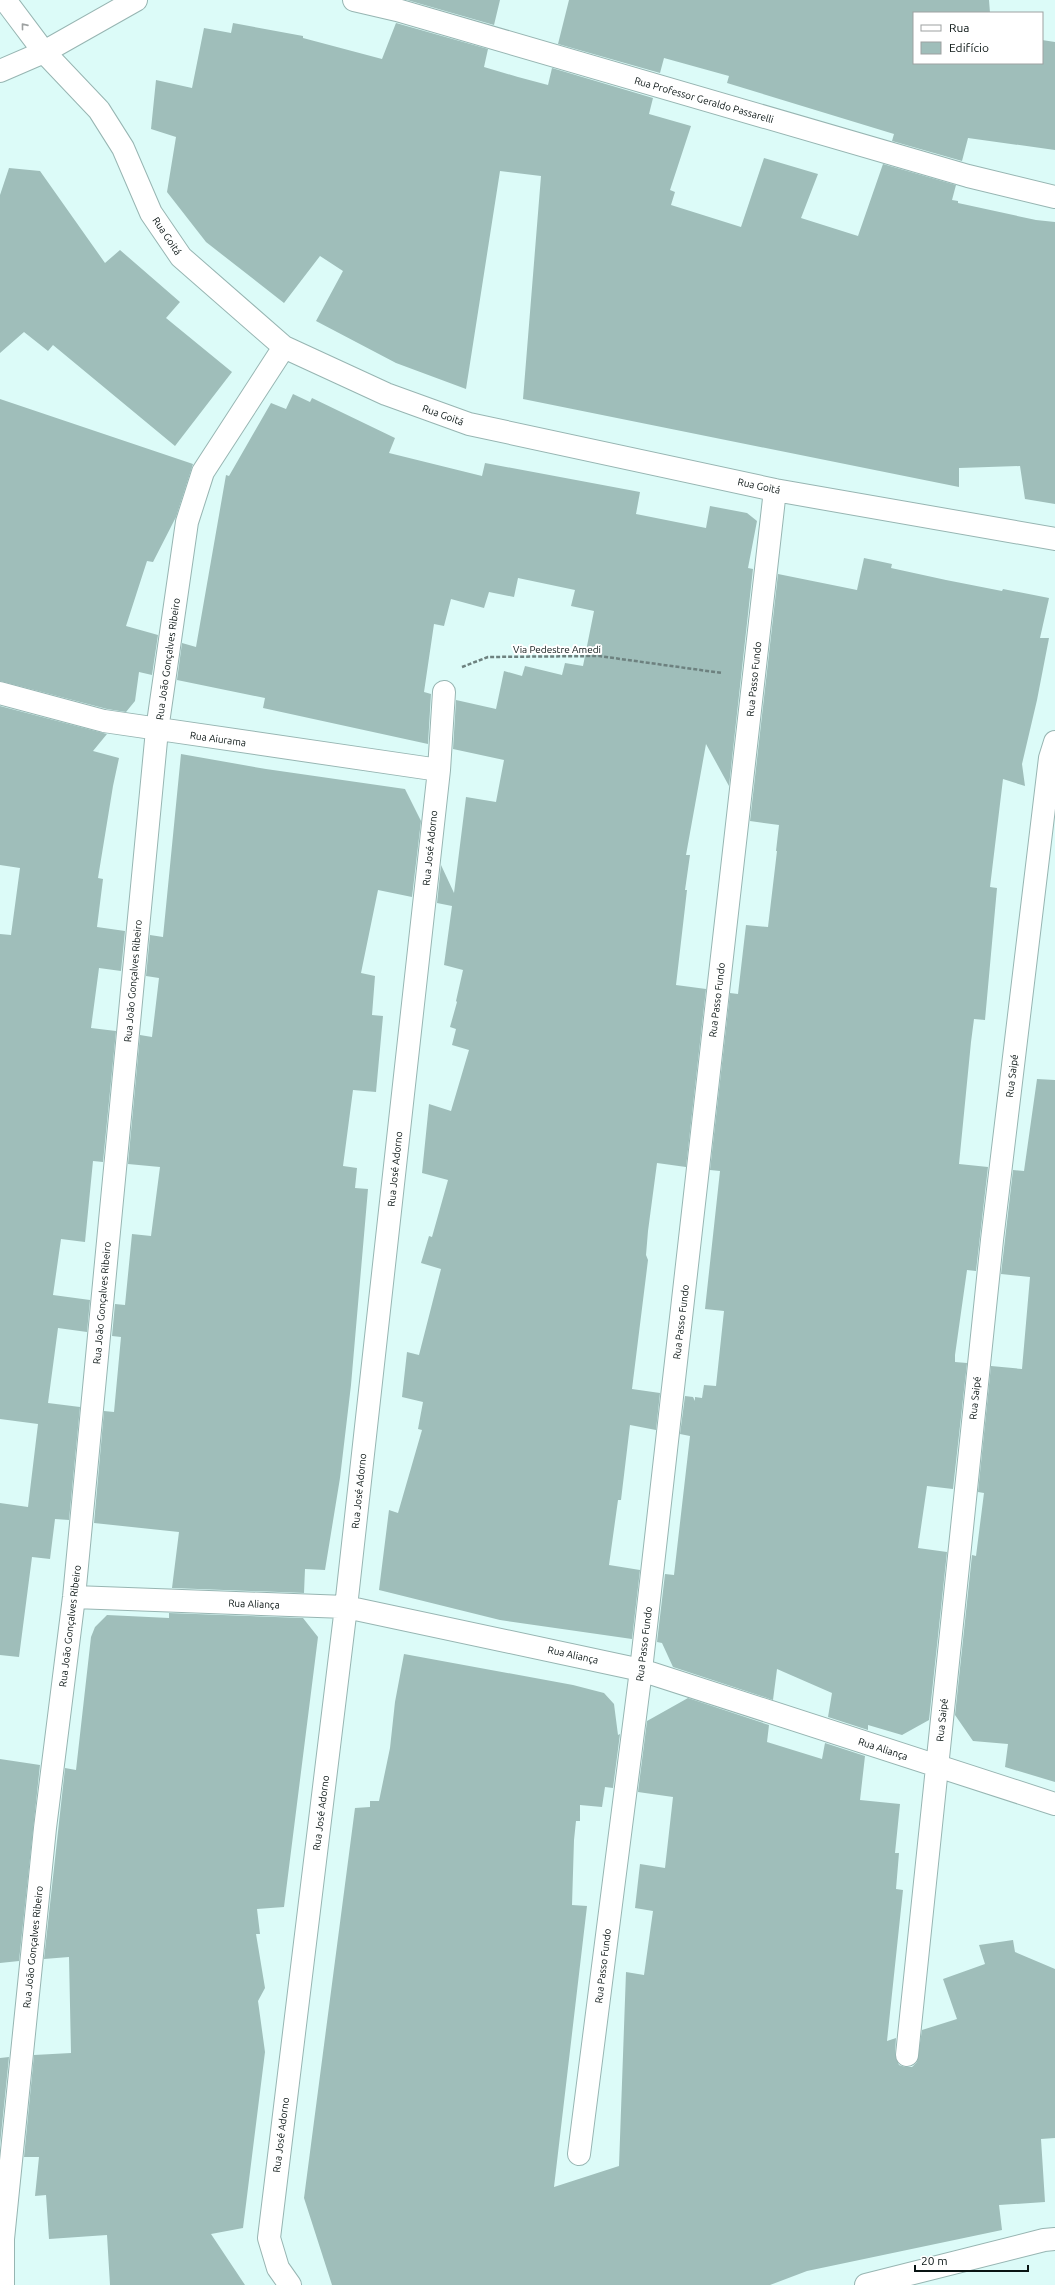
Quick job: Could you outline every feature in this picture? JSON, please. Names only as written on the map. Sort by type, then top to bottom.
[{"type":"street","name":"Rua Goitá","points":[[4,0],[44,52],[99,110],[123,148],[151,213],[181,257],[284,347],[386,394],[469,424],[775,490],[1055,539]]},
{"type":"street","points":[[0,71],[44,52],[136,0]]},
{"type":"street","name":"Rua Professor Geraldo Passarelli","points":[[354,0],[397,10],[968,176],[1055,197]]},
{"type":"street","name":"Rua João Gonçalves Ribeiro","points":[[3,2285],[3,2239],[42,1852],[74,1597],[158,730],[187,522],[203,472],[284,347]]},
{"type":"street","name":"Rua Passo Fundo","points":[[579,2154],[641,1670],[775,490]]},
{"type":"street","name":"Rua José Adorno","points":[[290,2285],[278,2268],[269,2238],[346,1607],[439,770],[444,692]]},
{"type":"street","name":"Rua Aiurama","points":[[0,693],[104,721],[439,770]]},
{"type":"street","name":"Rua Saipé","points":[[907,2055],[992,1240],[1050,758],[1055,742]]},
{"type":"street","name":"Rua Aliança","points":[[74,1597],[346,1607],[641,1670],[1055,1804]]},
{"type":"street","points":[[866,2285],[1044,2240],[1055,2239]]},
{"type":"path","name":"Via Pedestre Amedi","points":[[444,692],[462,667],[488,657],[599,656],[754,678]]},
{"type":"building","points":[[407,0],[500,0],[494,25]]},
{"type":"building","points":[[569,0],[989,0],[990,12],[913,12],[913,64],[1043,64],[1043,40],[1055,42],[1055,150],[968,138],[962,161],[892,141],[894,134],[727,83],[729,76],[664,58],[660,73],[558,44]]},
{"type":"building","points":[[233,23],[303,36],[303,38],[382,59],[396,23],[488,49],[484,67],[518,77],[548,85],[552,68],[653,98],[649,114],[691,126],[670,190],[675,192],[671,205],[741,227],[764,158],[818,174],[801,218],[858,236],[883,164],[956,185],[952,200],[958,201],[958,203],[1036,220],[1055,222],[1055,504],[1025,499],[1020,466],[959,468],[959,487],[523,399],[541,176],[500,171],[466,389],[396,363],[316,321],[343,271],[320,256],[284,303],[206,242],[167,192],[176,137],[151,129],[156,80],[192,88],[204,28],[231,33]]},
{"type":"building","points":[[9,168],[40,171],[105,263],[120,250],[180,302],[166,318],[232,372],[175,446],[53,345],[48,351],[24,332],[0,353],[0,195]]},
{"type":"building","points":[[293,394],[310,402],[312,398],[395,438],[389,453],[482,476],[485,463],[640,492],[636,514],[706,528],[710,506],[747,513],[757,521],[748,568],[753,569],[729,786],[706,744],[686,855],[690,855],[685,890],[687,890],[676,985],[706,989],[686,1167],[657,1163],[648,1231],[646,1255],[648,1260],[632,1389],[660,1393],[656,1430],[630,1425],[621,1500],[618,1500],[609,1565],[640,1570],[632,1639],[500,1620],[379,1590],[389,1510],[398,1513],[422,1430],[418,1429],[423,1402],[402,1397],[407,1352],[419,1355],[441,1269],[421,1263],[429,1236],[432,1237],[448,1180],[422,1173],[429,1104],[451,1111],[469,1050],[452,1045],[456,1029],[450,1027],[457,1002],[463,970],[444,965],[452,906],[437,903],[441,865],[454,893],[466,797],[496,802],[504,760],[453,749],[456,700],[496,709],[504,671],[522,676],[525,666],[562,675],[565,663],[583,666],[594,611],[571,606],[575,590],[518,578],[514,597],[489,592],[484,608],[451,599],[444,626],[434,624],[424,692],[431,694],[428,744],[263,708],[265,698],[177,680],[182,643],[196,647],[226,475],[229,476],[271,403],[286,409]]},
{"type":"building","points":[[0,399],[193,464],[176,517],[153,562],[147,561],[126,626],[158,635],[152,675],[139,672],[135,701],[126,712],[107,709],[0,681]]},
{"type":"building","points":[[864,558],[892,564],[891,568],[946,580],[1049,598],[1040,638],[1049,638],[1037,700],[1022,764],[1025,786],[1003,779],[990,887],[997,888],[985,1020],[974,1019],[971,1042],[959,1164],[988,1167],[976,1271],[967,1270],[955,1355],[955,1362],[967,1363],[953,1489],[927,1486],[918,1548],[947,1552],[929,1720],[902,1735],[868,1725],[868,1730],[828,1717],[832,1693],[777,1669],[773,1700],[673,1667],[662,1643],[657,1642],[665,1574],[674,1575],[690,1436],[680,1434],[685,1396],[693,1397],[695,1401],[695,1397],[702,1398],[704,1385],[716,1386],[724,1311],[705,1309],[720,1171],[710,1170],[730,993],[738,994],[746,925],[768,927],[777,851],[779,825],[750,821],[778,574],[857,590]]},
{"type":"building","points":[[0,706],[107,734],[93,751],[119,758],[98,878],[103,879],[97,927],[125,931],[121,971],[99,968],[91,1028],[116,1031],[103,1162],[93,1161],[85,1242],[61,1239],[53,1295],[90,1300],[87,1332],[58,1328],[48,1403],[80,1407],[69,1520],[55,1519],[50,1559],[32,1557],[19,1657],[0,1655],[0,1503],[28,1507],[38,1424],[0,1419],[0,934],[11,935],[20,868],[0,865]]},
{"type":"building","points":[[181,754],[266,769],[405,789],[421,821],[412,897],[378,890],[361,973],[375,976],[372,1015],[383,1016],[376,1092],[353,1090],[343,1166],[357,1168],[355,1188],[368,1189],[351,1385],[340,1478],[325,1570],[305,1569],[304,1593],[172,1588],[179,1532],[94,1523],[104,1411],[114,1412],[121,1337],[112,1336],[115,1304],[125,1305],[132,1234],[151,1236],[160,1167],[128,1164],[140,1035],[152,1037],[159,978],[146,976],[150,935],[163,937]]},
{"type":"building","points":[[1037,1079],[1055,1080],[1055,1782],[1005,1767],[1008,1744],[973,1741],[955,1715],[972,1555],[976,1556],[984,1493],[978,1492],[991,1366],[1022,1369],[1030,1277],[1001,1274],[1013,1170],[1024,1171]]},
{"type":"building","points":[[169,1613],[303,1618],[318,1637],[284,1907],[257,1909],[260,1934],[256,1934],[265,1988],[258,2001],[265,2052],[243,2228],[211,2234],[245,2285],[110,2285],[107,2235],[49,2239],[46,2195],[35,2196],[39,2157],[24,2157],[34,2055],[71,2053],[69,1957],[44,1959],[65,1768],[76,1770],[91,1637],[95,1627],[107,1615],[169,1618]]},
{"type":"building","points":[[404,1654],[573,1685],[604,1693],[614,1704],[618,1735],[620,1734],[613,1788],[605,1787],[602,1807],[580,1805],[580,1821],[576,1821],[572,1905],[587,1906],[554,2187],[619,2166],[626,1972],[644,1975],[653,1911],[635,1908],[640,1864],[665,1868],[673,1797],[638,1792],[647,1721],[688,1698],[769,1725],[767,1742],[822,1759],[825,1743],[865,1756],[860,1800],[900,1804],[895,1853],[899,1853],[896,1889],[903,1890],[887,2041],[896,2038],[895,2054],[899,2065],[912,2067],[917,2062],[922,2030],[957,2019],[943,1979],[985,1964],[979,1945],[1013,1940],[1015,1952],[1055,1969],[1055,2138],[1041,2139],[1045,2202],[999,2205],[1002,2230],[807,2271],[770,2285],[332,2285],[304,2198],[355,1808],[370,1807],[370,1801],[379,1801],[390,1748],[395,1702]]},
{"type":"building","points":[[0,1759],[40,1765],[19,1961],[0,1963]]},
{"type":"building","points":[[9,2057],[0,2145],[0,2058]]}]
